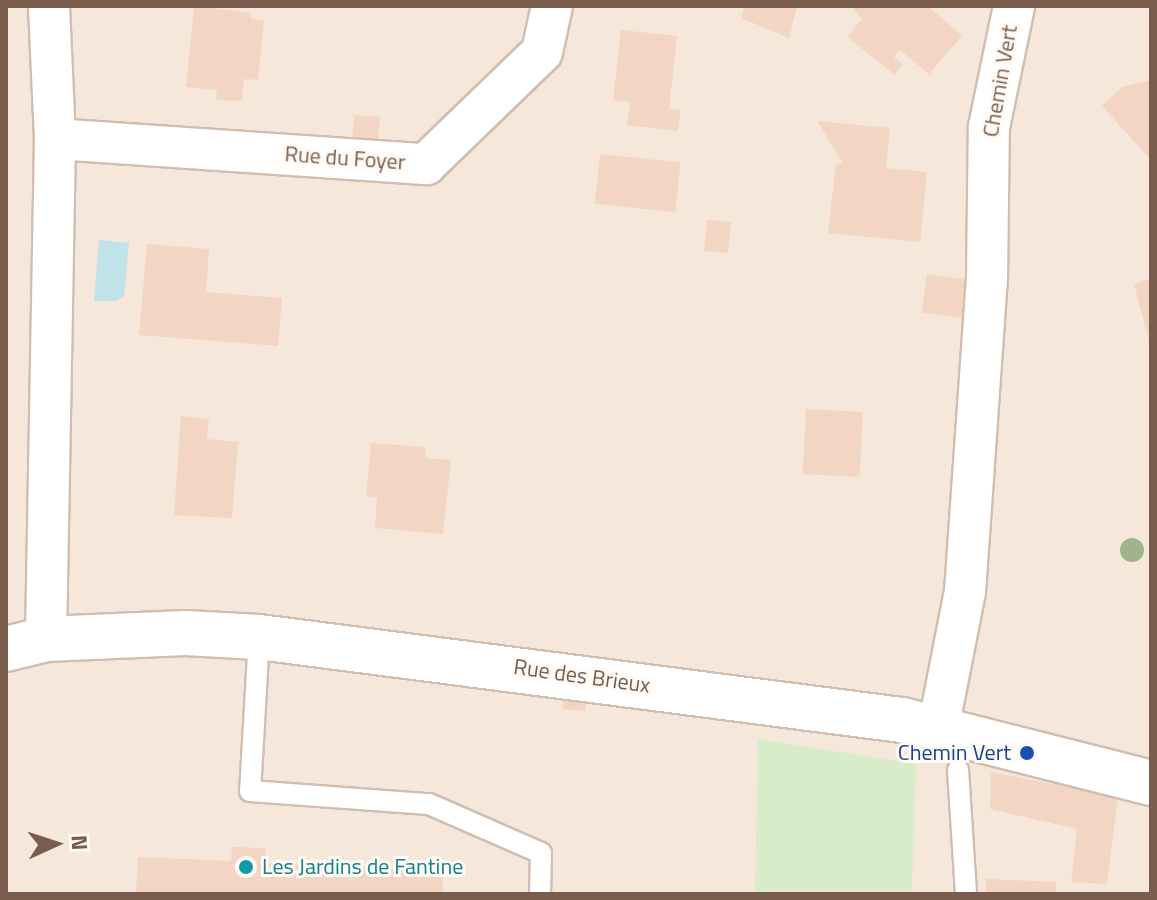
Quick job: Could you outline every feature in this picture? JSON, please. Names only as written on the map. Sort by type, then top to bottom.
[{"type":"street","points":[[26,644],[55,139],[49,6]]},
{"type":"street","name":"Rue du Foyer","points":[[55,139],[426,164],[542,52],[552,6]]},
{"type":"street","name":"Chemin Vert","points":[[938,729],[965,592],[987,280],[989,127],[1014,6]]},
{"type":"street","name":"Rue des Brieux","points":[[26,644],[185,633],[259,637],[551,671],[938,729],[1151,783]]},
{"type":"lane","points":[[259,637],[250,791],[429,804],[541,853],[540,894]]},
{"type":"lane","points":[[958,770],[966,894]]},
{"type":"shaded area","points":[[6,6],[1151,6],[1151,894],[6,894]]},
{"type":"green space","points":[[758,739],[916,764],[912,894],[755,894]]},
{"type":"water","points":[[99,240],[129,243],[124,296],[116,301],[94,301]]},
{"type":"building","points":[[194,6],[251,13],[251,19],[264,20],[258,80],[244,79],[242,101],[216,100],[217,90],[186,87]]},
{"type":"building","points":[[738,6],[797,6],[789,38],[741,18],[744,9]]},
{"type":"building","points":[[851,6],[928,6],[962,36],[929,74],[900,50],[894,57],[903,65],[894,74],[847,37],[862,19]]},
{"type":"building","points":[[621,30],[677,36],[669,109],[681,110],[678,131],[627,125],[630,102],[613,100]]},
{"type":"building","points":[[1151,80],[1151,160],[1102,106],[1122,87]]},
{"type":"building","points":[[354,115],[380,117],[378,143],[352,141]]},
{"type":"building","points":[[817,121],[890,128],[886,168],[927,172],[920,242],[828,233],[836,163],[843,164]]},
{"type":"building","points":[[600,154],[681,162],[675,212],[595,204]]},
{"type":"building","points":[[707,220],[731,222],[728,253],[704,251]]},
{"type":"building","points":[[147,244],[209,249],[206,292],[282,298],[278,346],[139,335]]},
{"type":"building","points":[[927,274],[971,280],[965,319],[922,313]]},
{"type":"building","points":[[1151,279],[1151,345],[1150,345],[1134,284]]},
{"type":"building","points":[[806,409],[863,412],[860,477],[803,474]]},
{"type":"building","points":[[181,416],[209,419],[207,439],[238,442],[232,518],[174,515]]},
{"type":"building","points":[[371,443],[426,447],[425,458],[451,460],[443,534],[375,528],[377,497],[366,496]]},
{"type":"building","points":[[564,690],[587,694],[585,711],[563,709]]},
{"type":"building","points":[[991,772],[1118,797],[1107,884],[1071,882],[1077,829],[990,809]]},
{"type":"building","name":"Les Jardins de Fantine","points":[[232,847],[265,848],[265,863],[443,871],[443,894],[136,894],[138,857],[231,861]]},
{"type":"building","points":[[986,879],[1056,882],[1056,894],[986,894]]},
{"type":"place","name":"Chemin Vert","points":[[1027,753]]},
{"type":"place","name":"Les Jardins de Fantine","points":[[246,867]]}]
